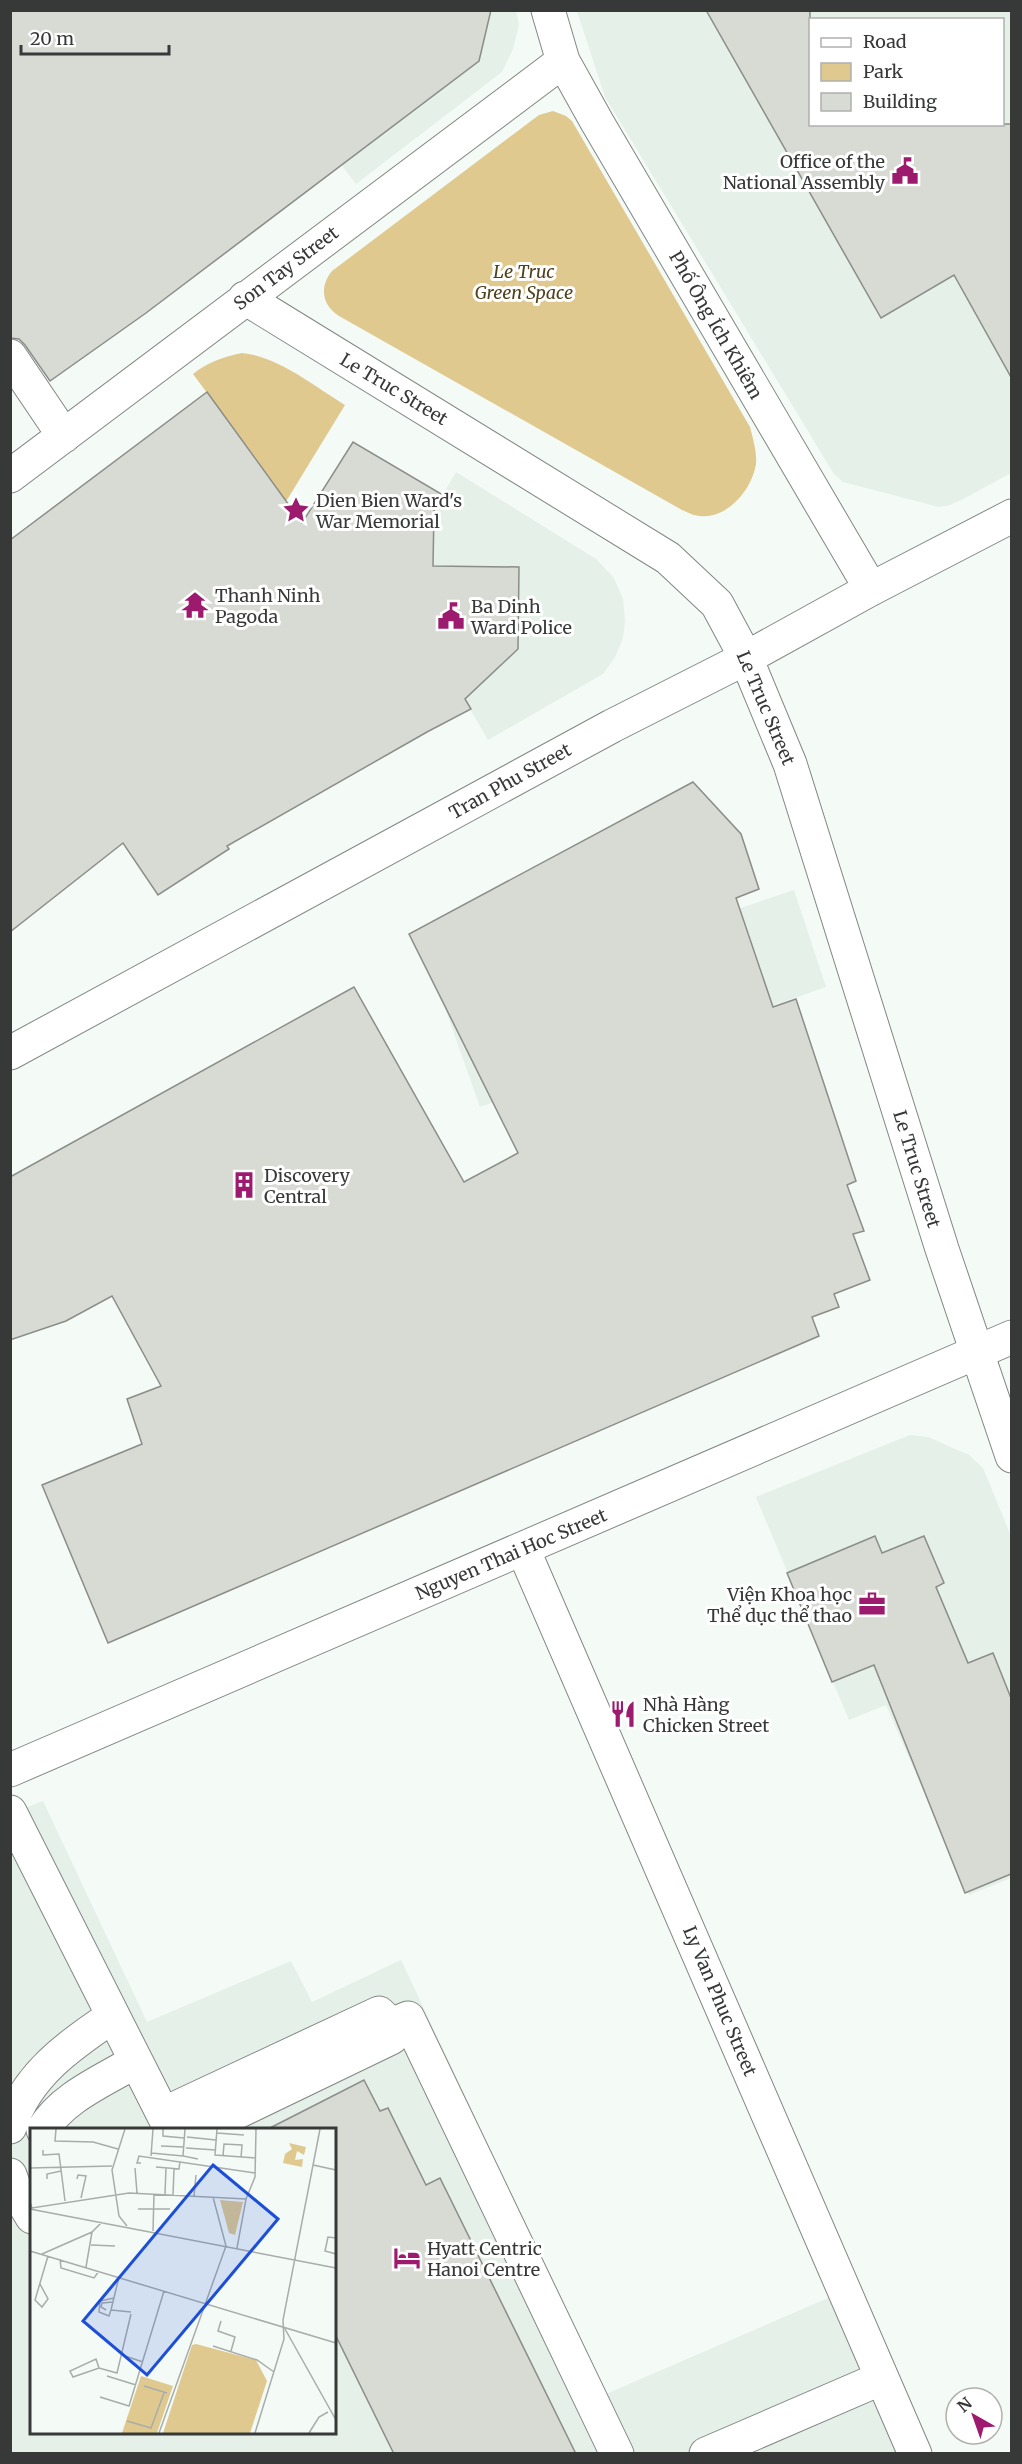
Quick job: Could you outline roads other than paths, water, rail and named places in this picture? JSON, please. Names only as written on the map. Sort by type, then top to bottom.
[{"type":"street","name":"Phố Ông Ích Khiêm","points":[[548,10],[563,61],[871,589]]},
{"type":"street","name":"Son Tay Street","points":[[10,476],[563,61]]},
{"type":"street","name":"Le Truc Street","points":[[245,298],[669,558],[717,604],[746,658],[790,765],[1011,1456]]},
{"type":"street","points":[[10,356],[64,436]]},
{"type":"street","name":"Tran Phu Street","points":[[10,1053],[612,726],[746,658],[1011,516]]},
{"type":"street","name":"Nguyen Thai Hoc Street","points":[[10,1770],[1011,1337]]},
{"type":"street","name":"Ly Van Phuc Street","points":[[523,1549],[915,2454]]},
{"type":"street","points":[[10,1812],[167,2122],[380,2013],[391,2025],[391,2038],[204,2128]]},
{"type":"street","points":[[10,2127],[17,2108],[40,2074],[75,2041],[113,2016]]},
{"type":"street","points":[[391,2025],[408,2018],[617,2454]]},
{"type":"street","points":[[44,2128],[48,2120],[65,2105],[136,2061]]},
{"type":"street","points":[[10,2175],[15,2189],[30,2214]]},
{"type":"street","points":[[706,2454],[882,2378]]},
{"type":"place","name":"Office of the National Assembly","points":[[905,171]]},
{"type":"place","name":"Dien Bien Ward's War Memorial","points":[[296,510]]},
{"type":"place","name":"Thanh Ninh Pagoda","points":[[195,605]]},
{"type":"place","name":"Ba Dinh Ward Police","points":[[451,616]]},
{"type":"place","name":"Discovery Central","points":[[244,1185]]},
{"type":"place","name":"Viện Khoa học Thể dục thể thao","points":[[872,1604]]},
{"type":"place","name":"Nhà Hàng Chicken Street","points":[[623,1714]]},
{"type":"place","name":"Hyatt Centric Hanoi Centre","points":[[407,2258]]},
{"type":"park label","name":"Le Truc Green Space","points":[[524,281]]}]
